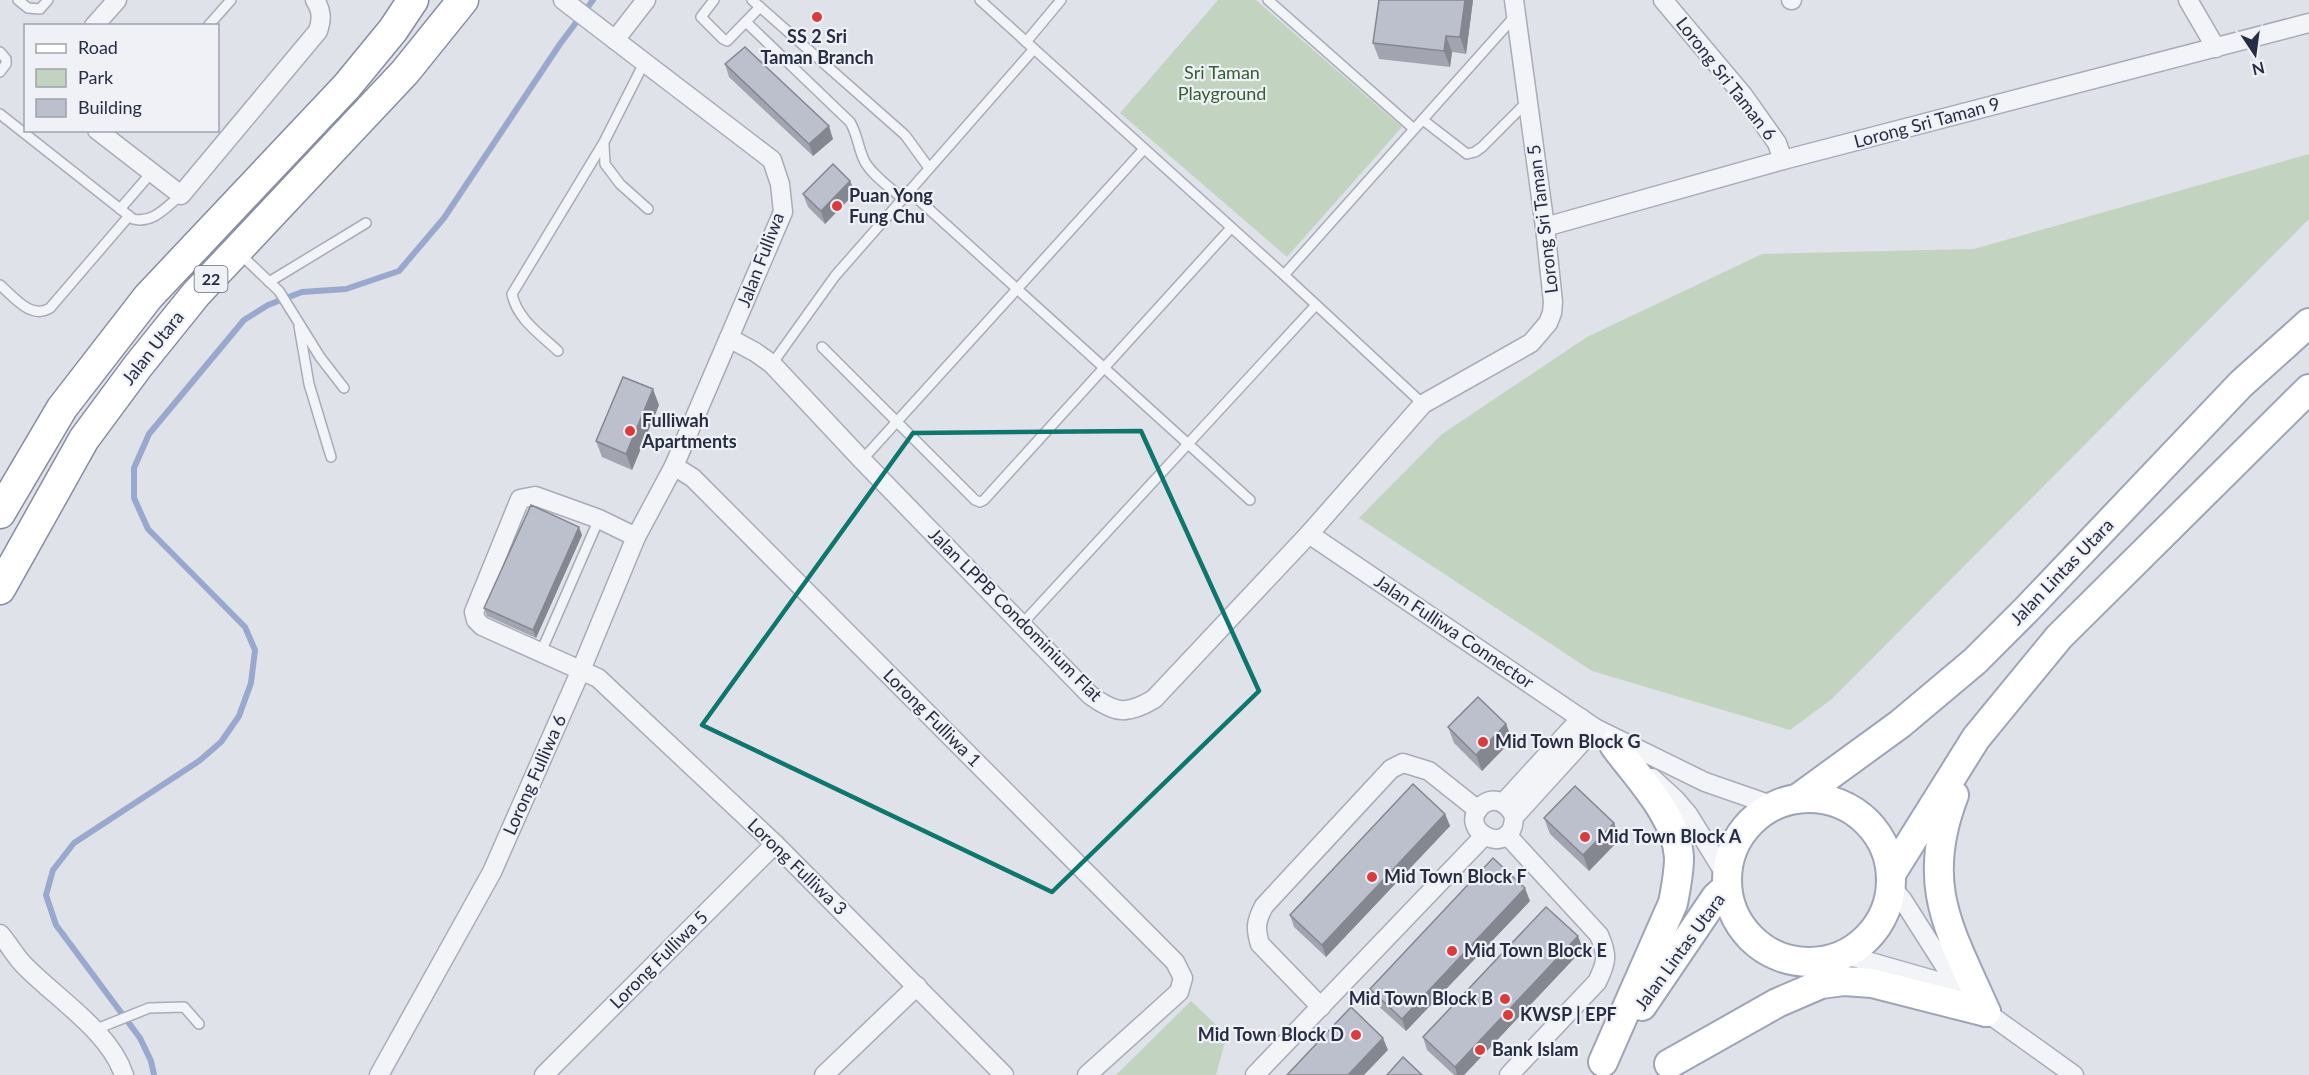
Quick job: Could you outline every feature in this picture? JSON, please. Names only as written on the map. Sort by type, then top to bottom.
[{"type":"highway","name":"Jalan Utara","points":[[0,513],[62,408],[148,297],[347,86],[393,30],[413,0]]},
{"type":"highway","points":[[393,30],[428,0]]},
{"type":"highway","name":"Jalan Utara","points":[[0,590],[84,439],[182,312],[405,72],[463,0]]},
{"type":"main road","name":"Jalan Lintas Utara","points":[[1785,803],[1900,724],[1975,661],[2241,384],[2309,323]]},
{"type":"main road","points":[[1664,1069],[1826,960],[1865,941],[1884,916],[1891,880],[1976,738],[2059,637],[2309,389]]},
{"type":"main road","points":[[1597,731],[1663,812],[1675,837],[1678,880],[1673,903],[1597,1068]]},
{"type":"main road","points":[[1976,738],[1947,813],[1939,840],[1937,866],[1940,894],[1947,922],[1986,1012]]},
{"type":"main road","points":[[1826,960],[1782,958],[1754,943],[1735,918],[1727,882],[1731,855],[1740,835],[1755,819],[1785,803],[1824,800],[1850,809],[1870,826],[1885,848],[1891,880]]},
{"type":"main road","name":"Jalan Lintas Utara","points":[[1597,1068],[1727,882]]},
{"type":"main road","points":[[1664,1069],[1777,1003],[1821,984],[1844,981],[1872,983],[1986,1012]]},
{"type":"street","points":[[96,24],[117,0]]},
{"type":"street","points":[[105,133],[181,195],[318,31],[321,8],[315,0]]},
{"type":"street","points":[[393,30],[403,0]]},
{"type":"street","name":"Jalan Fulliwa","points":[[563,0],[772,160],[780,184],[783,212],[674,466]]},
{"type":"street","points":[[615,40],[646,0]]},
{"type":"street","name":"Lorong Sri Taman 6","points":[[1663,0],[1743,95],[1777,143],[1783,160]]},
{"type":"street","points":[[2188,0],[2216,48]]},
{"type":"street","name":"Lorong Sri Taman 5","points":[[1423,404],[1531,343],[1541,334],[1552,313],[1553,302],[1545,227],[1516,7]]},
{"type":"street","name":"Lorong Sri Taman 9","points":[[1545,227],[1783,160],[2309,23]]},
{"type":"street","name":"Jalan LPPB Condominium Flat","points":[[729,338],[756,352],[772,364],[1090,695],[1105,706],[1120,710],[1135,710],[1154,699],[1309,534],[1423,404]]},
{"type":"street","name":"Lorong Fulliwa 6","points":[[379,1075],[492,872],[581,670],[636,537],[674,466]]},
{"type":"street","name":"Lorong Fulliwa 1","points":[[674,466],[693,478],[1175,962],[1183,978],[1179,992],[1087,1075]]},
{"type":"street","name":"Lorong Fulliwa 3","points":[[599,519],[535,496],[520,499],[474,612],[476,620],[482,626],[598,678],[775,844],[1004,1075]]},
{"type":"street","points":[[599,519],[636,537]]},
{"type":"street","name":"Jalan Fulliwa Connector","points":[[1309,534],[1597,731],[1676,800],[1701,832],[1727,882]]},
{"type":"street","points":[[1508,810],[1597,731]]},
{"type":"street","name":"Jalan Fulliwa Connector","points":[[1597,731],[1705,782],[1785,803]]},
{"type":"street","points":[[1321,1008],[1260,944],[1257,920],[1264,906],[1390,769],[1403,763],[1429,771],[1478,810]]},
{"type":"street","points":[[1498,801],[1508,810],[1511,830],[1507,835],[1496,840],[1484,836],[1475,822],[1478,810],[1486,802],[1498,801]]},
{"type":"street","points":[[1507,835],[1599,935],[1605,950],[1605,966],[1597,982],[1509,1075]]},
{"type":"street","points":[[1255,1075],[1484,836]]},
{"type":"street","name":"Lorong Fulliwa 5","points":[[543,1075],[775,844]]},
{"type":"street","points":[[1891,880],[1958,987],[1986,1012],[2074,1075]]},
{"type":"street","points":[[0,934],[22,962],[94,1030],[114,1054],[124,1075]]},
{"type":"street","points":[[1826,960],[1853,957],[1958,987]]},
{"type":"street","points":[[824,1075],[916,986]]},
{"type":"lane","points":[[18,0],[34,10],[40,9],[48,0]]},
{"type":"lane","points":[[210,24],[231,0]]},
{"type":"lane","points":[[714,0],[701,17],[727,41],[760,7]]},
{"type":"lane","points":[[752,0],[904,135],[929,168]]},
{"type":"lane","points":[[980,0],[1423,404]]},
{"type":"lane","points":[[1026,42],[1061,0]]},
{"type":"lane","points":[[1268,0],[1414,129]]},
{"type":"lane","points":[[1284,275],[1423,120],[1516,7]]},
{"type":"lane","points":[[746,22],[850,122],[856,132],[861,155],[866,165],[906,195],[1017,289],[1250,500]]},
{"type":"lane","points":[[772,364],[835,276],[1034,49]]},
{"type":"lane","points":[[0,52],[6,59],[6,64],[0,72]]},
{"type":"lane","points":[[558,351],[522,318],[514,304],[512,294],[604,142],[644,63]]},
{"type":"lane","points":[[1423,120],[1467,154],[1482,147],[1528,100]]},
{"type":"lane","points":[[0,114],[129,216],[141,221],[157,216],[181,195]]},
{"type":"lane","points":[[604,142],[604,164],[620,184],[648,209]]},
{"type":"lane","points":[[862,460],[1144,149]]},
{"type":"lane","points":[[120,209],[152,172]]},
{"type":"lane","points":[[0,285],[31,311],[38,313],[45,311],[129,216]]},
{"type":"lane","points":[[269,282],[366,223]]},
{"type":"lane","points":[[822,347],[975,500],[980,502],[1231,228]]},
{"type":"lane","points":[[237,251],[279,291],[320,357],[344,388]]},
{"type":"lane","points":[[1022,624],[1316,305]]},
{"type":"lane","points":[[297,318],[309,384],[331,457]]},
{"type":"lane","points":[[541,652],[599,519]]},
{"type":"lane","points":[[94,1030],[149,1008],[184,1007],[199,1024]]},
{"type":"highlighted area","points":[[1141,431],[1259,691],[1052,892],[702,725],[913,433]]},
{"type":"green space","name":"Sri Taman Playground","points":[[1218,0],[1256,0],[1402,127],[1287,257],[1120,113]]},
{"type":"green space","points":[[2309,154],[2309,219],[1832,699],[1790,730],[1592,671],[1359,518],[1442,434],[1587,337],[1762,254],[1974,249]]},
{"type":"green space","points":[[1191,1001],[1227,1035],[1216,1075],[1116,1075]]},
{"type":"building","points":[[1379,0],[1465,0],[1460,37],[1446,36],[1444,51],[1373,43]]},
{"type":"building","points":[[745,47],[829,126],[809,144],[725,64]]},
{"type":"building","points":[[833,164],[850,181],[821,211],[803,194]]},
{"type":"building","points":[[623,377],[653,389],[626,454],[596,441]]},
{"type":"building","points":[[531,505],[579,527],[533,630],[484,608]]},
{"type":"building","points":[[1478,697],[1506,724],[1476,755],[1448,727]]},
{"type":"building","name":"Mid Town Block F","points":[[1413,784],[1445,814],[1322,945],[1290,915]]},
{"type":"building","points":[[1575,786],[1614,823],[1583,855],[1544,818]]},
{"type":"building","name":"Mid Town Block E","points":[[1493,858],[1525,888],[1402,1019],[1370,989]]},
{"type":"building","name":"Mid Town Block B","points":[[1546,907],[1578,936],[1455,1067],[1423,1037]]},
{"type":"building","name":"Mid Town Block D","points":[[1351,1007],[1383,1038],[1348,1075],[1287,1075]]},
{"type":"building","points":[[1403,1057],[1422,1075],[1387,1075]]},
{"type":"waterway","points":[[154,1075],[151,1061],[140,1038],[56,925],[46,895],[53,870],[74,843],[199,761],[221,742],[239,716],[251,683],[255,650],[245,627],[148,529],[134,498],[134,468],[149,434],[244,320],[268,305],[302,292],[346,289],[399,271],[444,218],[560,44],[593,0]]},
{"type":"place","name":"SS 2 Sri Taman Branch","points":[[817,17]]},
{"type":"place","name":"Puan Yong Fung Chu","points":[[837,206]]},
{"type":"place","name":"Fulliwah Apartments","points":[[630,431]]},
{"type":"place","name":"Mid Town Block G","points":[[1483,742]]},
{"type":"place","name":"Mid Town Block A","points":[[1585,837]]},
{"type":"place","name":"Mid Town Block F","points":[[1372,877]]},
{"type":"place","name":"Mid Town Block E","points":[[1452,951]]},
{"type":"place","name":"Mid Town Block B","points":[[1505,999]]},
{"type":"place","name":"KWSP | EPF","points":[[1508,1015]]},
{"type":"place","name":"Mid Town Block D","points":[[1356,1035]]},
{"type":"place","name":"Bank Islam","points":[[1480,1050]]}]
